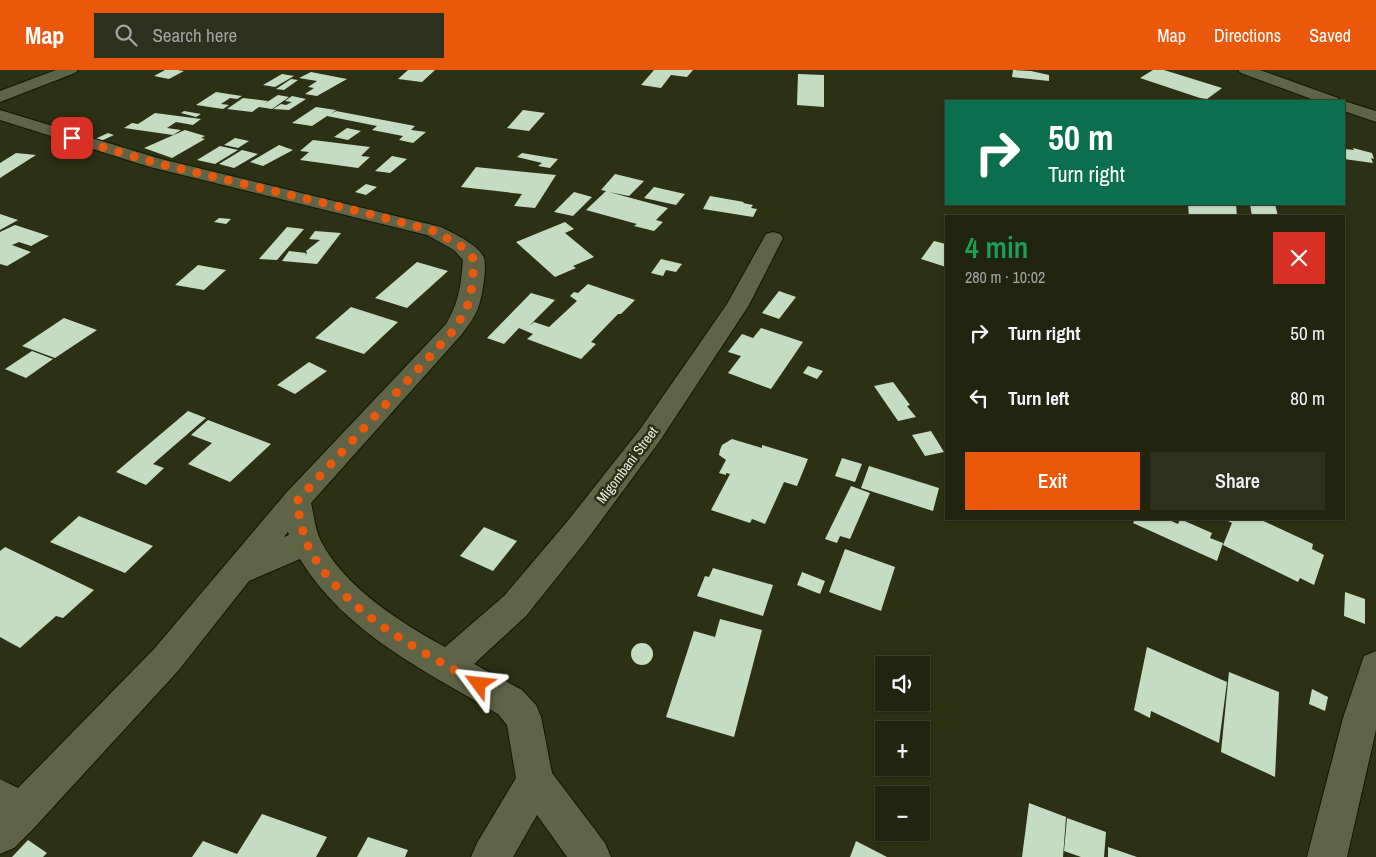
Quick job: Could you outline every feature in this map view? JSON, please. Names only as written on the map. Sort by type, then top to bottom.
[{"type":"street","points":[[0,97],[70,70]]},
{"type":"street","points":[[1246,70],[1329,100]]},
{"type":"street","points":[[1345,106],[1376,117]]},
{"type":"street","points":[[0,115],[156,163],[434,231],[461,246],[474,259],[472,286],[467,308],[454,330],[296,502],[166,660],[7,815]]},
{"type":"street","name":"Migombani Street","points":[[448,666],[515,606],[576,532],[650,435],[738,305],[773,238]]},
{"type":"street","points":[[296,502],[308,545],[330,582],[380,624],[510,702],[523,717],[535,781],[591,857]]},
{"type":"street","points":[[236,574],[289,548],[308,545]]},
{"type":"street","points":[[1327,857],[1361,718],[1376,667]]},
{"type":"street","points":[[491,857],[535,781]]},
{"type":"building","points":[[165,70],[184,71],[169,79],[154,76]]},
{"type":"building","points":[[408,70],[435,70],[422,82],[398,79]]},
{"type":"building","points":[[654,70],[693,70],[687,77],[671,75],[661,88],[641,85]]},
{"type":"building","points":[[1013,70],[1049,75],[1049,81],[1012,77]]},
{"type":"building","points":[[1153,70],[1164,70],[1222,88],[1207,99],[1140,78]]},
{"type":"building","points":[[311,72],[347,79],[317,96],[305,94],[314,88],[308,87],[317,81],[299,78]]},
{"type":"building","points":[[282,74],[294,76],[275,87],[263,85]]},
{"type":"building","points":[[798,74],[824,75],[824,107],[797,105]]},
{"type":"building","points":[[291,79],[298,80],[284,90],[276,89]]},
{"type":"building","points":[[216,92],[242,96],[237,99],[230,98],[221,104],[229,105],[223,109],[196,105]]},
{"type":"building","points":[[278,95],[289,97],[272,109],[259,107],[252,112],[227,109],[243,98],[268,101],[264,104]]},
{"type":"building","points":[[292,96],[306,99],[289,110],[273,109],[281,104],[286,105],[292,102],[285,101]]},
{"type":"building","points":[[316,107],[336,110],[331,114],[336,111],[415,126],[411,130],[426,132],[413,143],[399,140],[403,136],[372,130],[377,126],[327,116],[312,126],[292,123]]},
{"type":"building","points":[[523,110],[545,113],[529,131],[507,128]]},
{"type":"building","points":[[184,111],[201,114],[196,117],[181,113]]},
{"type":"building","points":[[155,113],[201,119],[193,125],[176,122],[167,128],[181,130],[173,135],[124,128],[132,123],[138,124]]},
{"type":"building","points":[[347,128],[361,131],[348,140],[334,137]]},
{"type":"building","points":[[185,130],[205,136],[201,138],[205,139],[172,158],[144,148]]},
{"type":"building","points":[[108,133],[114,135],[101,141],[95,139]]},
{"type":"building","points":[[235,138],[249,141],[238,148],[224,145]]},
{"type":"building","points":[[313,140],[370,147],[361,156],[370,157],[358,168],[300,160],[309,152],[300,151]]},
{"type":"building","points":[[279,145],[293,150],[263,166],[250,162]]},
{"type":"building","points":[[220,146],[238,150],[215,164],[197,160]]},
{"type":"building","points":[[1353,148],[1372,153],[1373,163],[1345,159],[1345,149],[1354,150]]},
{"type":"building","points":[[242,150],[258,154],[234,168],[219,164]]},
{"type":"building","points":[[16,153],[36,155],[0,178],[0,163]]},
{"type":"building","points":[[522,153],[558,159],[550,168],[538,166],[542,163],[517,157]]},
{"type":"building","points":[[392,156],[407,159],[390,173],[375,171]]},
{"type":"building","points":[[476,167],[556,175],[535,208],[514,206],[522,194],[461,187]]},
{"type":"building","points":[[615,174],[644,181],[629,196],[609,192],[668,208],[656,220],[663,222],[654,231],[634,226],[637,224],[586,210],[606,191],[601,190]]},
{"type":"building","points":[[366,184],[377,187],[366,195],[355,192]]},
{"type":"building","points":[[654,187],[685,194],[676,205],[644,198]]},
{"type":"building","points":[[574,192],[592,197],[573,216],[554,212]]},
{"type":"building","points":[[710,196],[744,202],[753,205],[751,208],[757,209],[753,217],[703,209]]},
{"type":"building","points":[[1188,205],[1236,205],[1237,215],[1189,215]]},
{"type":"building","points":[[1250,205],[1275,205],[1278,215],[1252,215]]},
{"type":"building","points":[[0,214],[18,220],[0,230]]},
{"type":"building","points":[[219,218],[231,219],[226,224],[214,222]]},
{"type":"building","points":[[565,222],[574,229],[565,233],[594,257],[573,266],[576,268],[555,277],[516,242]]},
{"type":"building","points":[[15,225],[49,236],[31,246],[19,242],[12,245],[31,252],[7,266],[0,264],[0,232]]},
{"type":"building","points":[[287,227],[304,229],[277,260],[259,259]]},
{"type":"building","points":[[315,231],[341,233],[317,264],[282,261],[289,251],[306,253],[305,256],[307,253],[306,251],[320,240],[309,239]]},
{"type":"building","points":[[934,241],[945,244],[945,267],[921,259]]},
{"type":"building","points":[[661,259],[682,264],[676,272],[666,270],[663,276],[651,273]]},
{"type":"building","points":[[417,262],[448,271],[407,308],[375,298]]},
{"type":"building","points":[[198,265],[226,270],[204,290],[175,285]]},
{"type":"building","points":[[588,284],[635,300],[621,314],[618,314],[591,342],[596,344],[581,359],[527,339],[533,334],[519,328],[504,344],[487,338],[531,293],[555,300],[529,326],[534,322],[549,327],[577,301],[570,296],[574,292],[578,293]]},
{"type":"building","points":[[779,291],[796,297],[779,319],[762,313]]},
{"type":"building","points":[[351,307],[398,322],[364,354],[315,338]]},
{"type":"building","points":[[64,318],[97,330],[55,358],[22,346]]},
{"type":"building","points":[[761,328],[803,342],[771,389],[728,373],[741,356],[728,352],[742,334],[753,338]]},
{"type":"building","points":[[32,351],[53,359],[26,378],[5,369]]},
{"type":"building","points":[[309,362],[327,371],[295,394],[277,385]]},
{"type":"building","points":[[808,366],[823,371],[817,379],[803,373]]},
{"type":"building","points":[[893,382],[910,405],[907,406],[916,417],[898,421],[874,386]]},
{"type":"building","points":[[188,411],[206,418],[153,464],[164,468],[146,485],[116,472]]},
{"type":"building","points":[[208,420],[271,444],[230,482],[188,464],[212,443],[191,435]]},
{"type":"building","points":[[931,431],[944,452],[925,456],[912,435]]},
{"type":"building","points":[[732,439],[762,448],[762,445],[808,459],[797,486],[784,482],[765,524],[752,519],[750,523],[711,510],[730,474],[719,473],[726,460],[719,455],[720,450],[722,445]]},
{"type":"building","points":[[842,458],[862,464],[855,482],[835,476]]},
{"type":"building","points":[[869,466],[939,488],[933,511],[861,488]]},
{"type":"building","points":[[851,486],[870,493],[850,539],[840,536],[837,543],[825,539]]},
{"type":"building","points":[[79,516],[153,546],[125,573],[50,542]]},
{"type":"building","points":[[1134,520],[1169,520],[1178,524],[1180,520],[1182,520],[1212,533],[1210,538],[1223,543],[1217,561],[1133,523]]},
{"type":"building","points":[[1226,520],[1261,520],[1313,544],[1312,549],[1324,555],[1314,585],[1300,578],[1298,582],[1223,545],[1232,523]]},
{"type":"building","points":[[484,527],[517,541],[493,571],[460,556]]},
{"type":"building","points":[[5,547],[94,590],[63,618],[56,616],[20,648],[0,637],[0,551]]},
{"type":"building","points":[[845,549],[895,567],[881,611],[829,592]]},
{"type":"building","points":[[713,568],[773,585],[763,616],[697,596],[705,576],[709,577]]},
{"type":"building","points":[[802,572],[825,581],[820,594],[797,585]]},
{"type":"building","points":[[1345,592],[1365,599],[1365,624],[1344,616]]},
{"type":"building","points":[[720,619],[762,630],[734,737],[666,717],[694,631],[715,637]]},
{"type":"building","points":[[642,643],[650,646],[653,654],[650,662],[642,665],[634,662],[631,654],[634,646]]},
{"type":"building","points":[[1147,647],[1227,682],[1219,743],[1151,711],[1150,718],[1134,710]]},
{"type":"building","points":[[1229,672],[1279,692],[1275,777],[1221,752]]},
{"type":"building","points":[[1312,689],[1328,697],[1325,711],[1309,704]]},
{"type":"building","points":[[1029,803],[1066,817],[1063,857],[1022,857]]},
{"type":"building","points":[[262,814],[327,837],[316,857],[192,857],[203,841],[237,854]]},
{"type":"building","points":[[1067,818],[1106,832],[1104,857],[1081,857],[1064,851]]},
{"type":"building","points":[[368,837],[408,850],[405,857],[357,857]]},
{"type":"building","points":[[28,840],[47,853],[43,857],[12,857]]},
{"type":"building","points":[[856,841],[887,857],[850,857]]},
{"type":"building","points":[[1108,847],[1137,857],[1108,857]]},
{"type":"route","points":[[72,138],[156,163],[434,231],[461,246],[474,259],[472,286],[467,308],[454,330],[296,502],[308,545],[330,582],[387,630],[479,684]]}]
